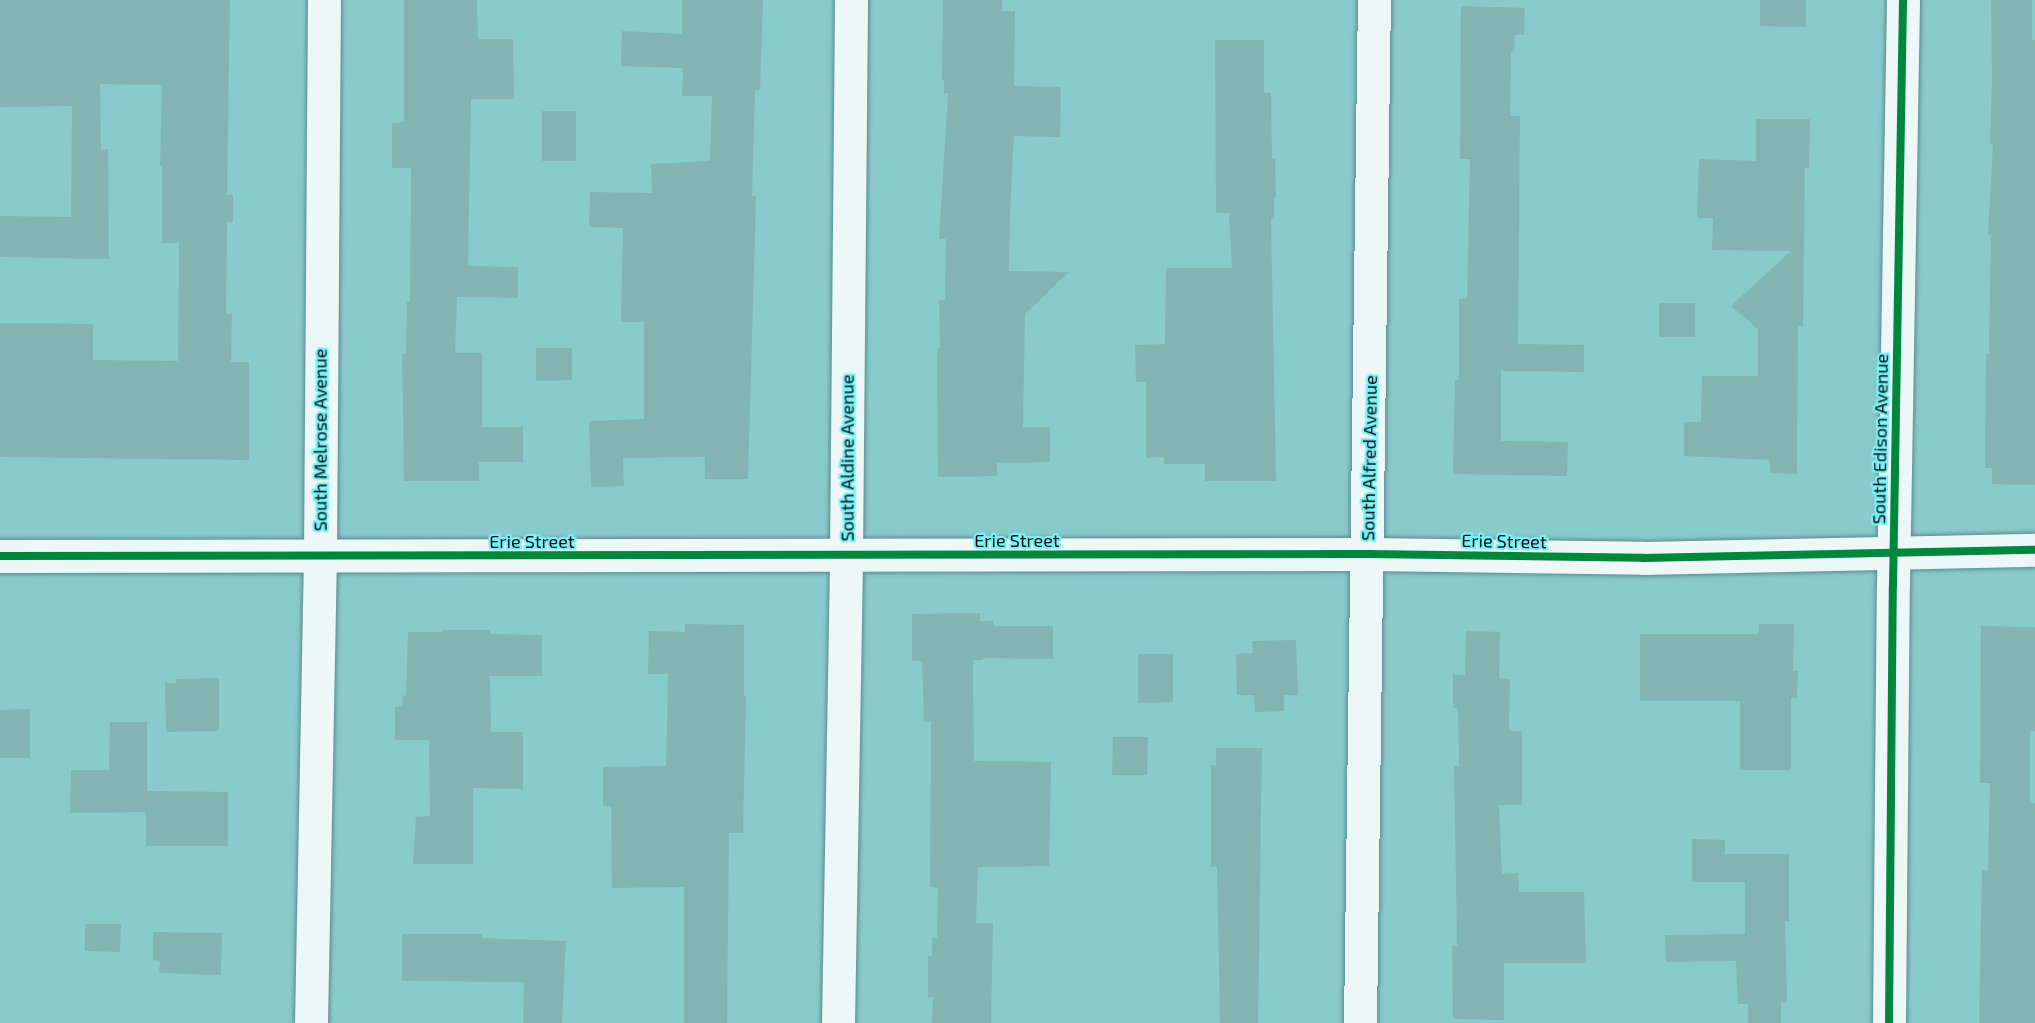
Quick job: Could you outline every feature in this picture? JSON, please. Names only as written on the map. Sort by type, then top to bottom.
[{"type":"street","name":"South Melrose Avenue","points":[[311,1023],[320,555],[324,0]]},
{"type":"street","name":"South Aldine Avenue","points":[[838,1023],[846,556],[851,0]]},
{"type":"street","name":"South Alfred Avenue","points":[[1360,1023],[1374,0]]},
{"type":"street","name":"South Edison Avenue","points":[[1889,1023],[1893,553],[1903,0]]},
{"type":"street","name":"Erie Street","points":[[0,556],[1368,554],[1643,558],[2035,550]]},
{"type":"building","points":[[0,0],[230,0],[227,195],[233,195],[233,222],[227,222],[226,314],[232,314],[231,362],[249,362],[249,460],[0,457],[0,323],[93,324],[93,360],[178,361],[179,243],[162,243],[162,166],[160,166],[162,85],[100,84],[101,149],[108,149],[109,259],[0,257],[0,216],[71,217],[72,106],[0,107]]},
{"type":"building","points":[[404,0],[477,0],[478,39],[513,39],[514,99],[471,99],[468,266],[518,267],[518,298],[457,297],[455,353],[482,353],[482,427],[523,427],[523,462],[479,462],[479,481],[404,481],[402,354],[406,354],[407,302],[410,302],[411,168],[392,168],[392,123],[404,122]]},
{"type":"building","points":[[682,0],[763,0],[760,90],[755,90],[752,196],[756,196],[748,479],[705,479],[705,457],[623,458],[624,486],[591,487],[589,421],[644,419],[644,322],[621,322],[623,228],[589,227],[590,192],[652,193],[651,164],[710,161],[712,96],[682,96],[683,68],[621,66],[622,31],[682,34]]},
{"type":"building","points":[[943,0],[1002,0],[1002,11],[1015,11],[1014,86],[1061,87],[1060,137],[1014,136],[1010,214],[1009,271],[1069,272],[1025,314],[1023,427],[1050,427],[1050,462],[997,463],[997,476],[938,477],[937,348],[940,348],[939,300],[945,300],[946,239],[939,239],[948,93],[944,93],[944,80],[942,80]]},
{"type":"building","points":[[1760,0],[1806,0],[1806,27],[1760,26]]},
{"type":"building","points":[[1991,0],[2032,0],[2032,40],[2035,40],[2035,485],[1992,484],[1992,468],[1985,468],[1986,354],[1989,354],[1991,235],[1988,235],[1993,144],[1990,143]]},
{"type":"building","points":[[1461,6],[1525,8],[1524,35],[1515,35],[1514,52],[1511,52],[1510,116],[1520,116],[1518,344],[1584,345],[1584,372],[1501,371],[1501,441],[1568,442],[1567,476],[1453,474],[1455,380],[1459,380],[1459,299],[1467,299],[1470,159],[1460,159]]},
{"type":"building","points":[[1215,40],[1264,40],[1264,93],[1271,93],[1272,159],[1275,159],[1276,197],[1274,197],[1274,219],[1271,219],[1276,481],[1205,481],[1205,464],[1164,464],[1164,457],[1146,458],[1146,382],[1136,382],[1135,345],[1165,344],[1166,268],[1232,268],[1229,213],[1216,213]]},
{"type":"building","points":[[542,111],[576,111],[576,161],[542,161]]},
{"type":"building","points":[[1756,119],[1810,119],[1809,168],[1805,168],[1803,326],[1798,326],[1797,474],[1770,473],[1770,460],[1684,456],[1684,422],[1701,422],[1702,376],[1758,376],[1758,329],[1731,306],[1791,251],[1712,250],[1713,218],[1697,218],[1699,159],[1756,161]]},
{"type":"building","points":[[1659,303],[1695,303],[1695,337],[1659,337]]},
{"type":"building","points":[[536,348],[572,348],[572,380],[536,381]]},
{"type":"building","points":[[980,613],[980,621],[993,621],[993,626],[1053,626],[1053,659],[983,658],[983,660],[973,660],[974,761],[1051,762],[1049,866],[978,867],[976,923],[993,923],[991,1023],[932,1023],[933,997],[928,997],[928,956],[932,956],[932,938],[937,938],[938,888],[930,887],[931,722],[924,722],[922,661],[912,661],[912,614]]},
{"type":"building","points":[[685,624],[744,625],[744,696],[746,696],[743,833],[729,833],[727,1023],[684,1023],[684,887],[612,888],[611,806],[603,806],[603,767],[666,766],[668,674],[648,674],[649,631],[685,632]]},
{"type":"building","points":[[1759,624],[1794,624],[1793,671],[1798,671],[1797,698],[1791,698],[1791,770],[1740,770],[1740,701],[1640,701],[1640,634],[1759,634]]},
{"type":"building","points":[[1981,626],[2035,627],[2035,731],[2030,731],[2030,803],[2035,803],[2035,1023],[1979,1023],[1982,870],[1988,870],[1990,783],[1980,783]]},
{"type":"building","points":[[443,630],[490,630],[490,634],[542,635],[542,676],[490,676],[491,732],[523,732],[523,789],[473,788],[473,864],[413,864],[416,817],[430,816],[429,740],[395,740],[395,707],[402,707],[403,695],[406,696],[408,632],[443,632]]},
{"type":"building","points":[[1466,631],[1500,632],[1499,678],[1510,679],[1509,731],[1522,731],[1522,805],[1499,805],[1502,874],[1518,873],[1519,892],[1584,892],[1586,963],[1504,963],[1504,1020],[1453,1019],[1452,946],[1457,946],[1454,766],[1459,766],[1458,708],[1453,708],[1453,674],[1465,675]]},
{"type":"building","points":[[1296,640],[1298,695],[1284,695],[1284,711],[1255,712],[1254,695],[1237,695],[1236,654],[1253,653],[1252,641]]},
{"type":"building","points":[[1138,654],[1173,654],[1173,702],[1138,703]]},
{"type":"building","points":[[219,678],[219,731],[166,732],[165,683],[176,683],[176,679]]},
{"type":"building","points":[[30,709],[30,758],[0,758],[0,710]]},
{"type":"building","points":[[110,722],[147,722],[147,791],[228,792],[228,846],[146,846],[146,812],[70,813],[71,770],[109,770]]},
{"type":"building","points":[[1113,737],[1148,737],[1147,775],[1112,775]]},
{"type":"building","points":[[1216,748],[1262,748],[1258,1023],[1220,1023],[1217,867],[1211,867],[1211,765],[1216,765]]},
{"type":"building","points":[[1692,839],[1725,840],[1725,854],[1789,854],[1789,921],[1785,921],[1787,1003],[1781,1003],[1781,1023],[1748,1023],[1748,1004],[1738,1004],[1736,961],[1666,962],[1665,935],[1745,934],[1745,882],[1692,882]]},
{"type":"building","points":[[85,924],[121,924],[120,952],[85,951]]},
{"type":"building","points":[[153,932],[222,933],[221,975],[159,973],[160,961],[153,960]]},
{"type":"building","points":[[402,934],[482,934],[481,938],[566,941],[562,1023],[523,1023],[524,982],[402,981]]},
{"type":"cycle path","points":[[1889,1023],[1893,586],[1903,0]]},
{"type":"cycle path","points":[[0,556],[1368,554],[1643,558],[2035,550]]}]
